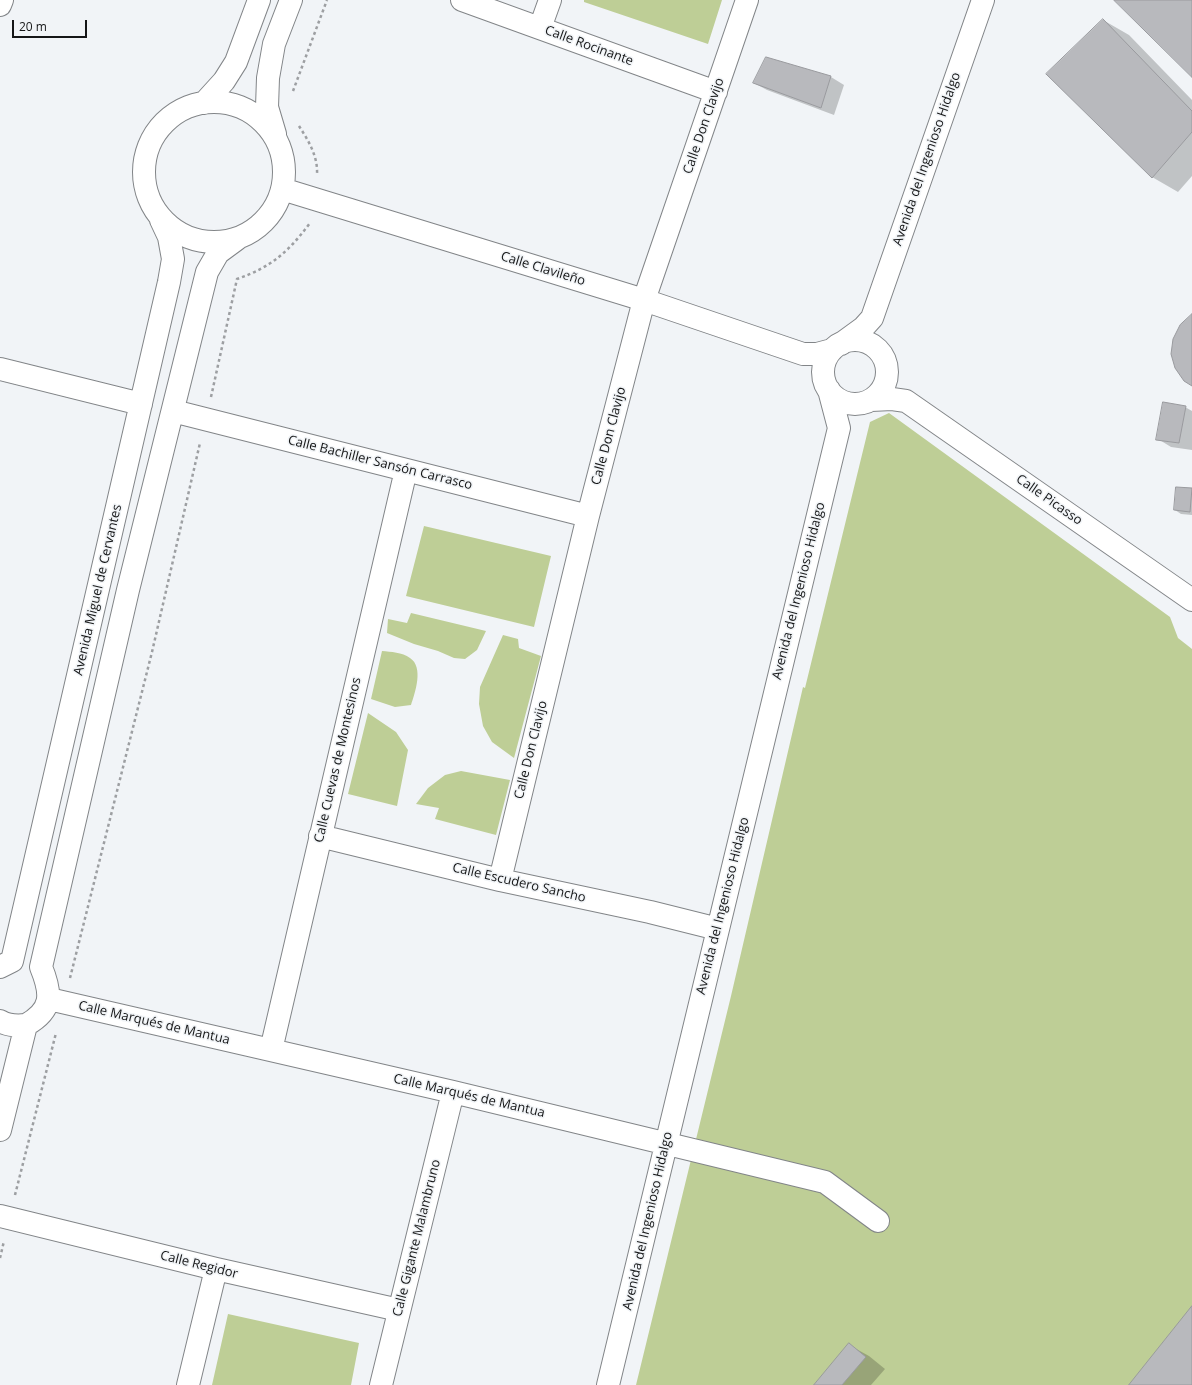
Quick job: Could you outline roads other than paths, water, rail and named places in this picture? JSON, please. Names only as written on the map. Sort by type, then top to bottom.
[{"type":"street","points":[[0,5],[2,0]]},
{"type":"street","points":[[204,103],[224,80],[236,62],[259,0]]},
{"type":"street","points":[[0,1021],[4,1024],[15,1026],[26,1025],[38,1018],[57,1001],[41,967],[128,590],[208,272],[218,253],[237,239],[254,230],[271,214],[282,189],[284,167],[267,107],[268,78],[274,44],[291,0]]},
{"type":"street","name":"Calle Rocinante","points":[[462,0],[716,92]]},
{"type":"street","points":[[540,28],[550,0]]},
{"type":"street","name":"Calle Don Clavijo","points":[[500,880],[588,516],[644,300],[747,0]]},
{"type":"street","name":"Avenida del Ingenioso Hidalgo","points":[[836,347],[863,328],[872,318],[983,0]]},
{"type":"street","points":[[237,239],[216,243],[201,242],[181,235],[161,220],[148,198],[143,176],[146,154],[150,141],[165,121],[182,109],[200,103],[220,102],[248,110],[264,122],[278,142]]},
{"type":"street","name":"Calle Clavileño","points":[[282,189],[644,300],[803,354],[817,354],[836,347]]},
{"type":"street","name":"Avenida Miguel de Cervantes","points":[[41,967],[27,958],[6,964],[166,296],[173,259],[169,237],[161,220]]},
{"type":"street","points":[[872,318],[883,359],[887,377],[884,386],[878,394],[866,402],[852,404],[843,402],[835,397],[826,385],[824,369],[826,359],[836,347],[850,340],[861,340],[870,344],[883,359],[899,384],[906,401]]},
{"type":"street","name":"Calle Clavileño","points":[[803,354],[814,363],[826,385]]},
{"type":"street","points":[[0,369],[141,404]]},
{"type":"street","name":"Avenida del Ingenioso Hidalgo","points":[[608,1385],[839,428],[826,385]]},
{"type":"street","name":"Calle Picasso","points":[[866,402],[892,399],[906,401],[1192,600]]},
{"type":"street","name":"Avenida del Ingenioso Hidalgo","points":[[839,428],[866,402]]},
{"type":"street","name":"Calle Bachiller Sansón Carrasco","points":[[173,411],[588,516]]},
{"type":"street","name":"Calle Cuevas de Montesinos","points":[[271,1050],[406,470]]},
{"type":"street","name":"Calle Escudero Sancho","points":[[320,836],[500,880],[650,912],[718,930]]},
{"type":"street","name":"Calle Marqués de Mantua","points":[[57,1001],[453,1092],[825,1182],[878,1221]]},
{"type":"street","points":[[0,1130],[26,1025]]},
{"type":"street","name":"Calle Gigante Malambruno","points":[[381,1385],[453,1092]]},
{"type":"street","name":"Calle Regidor","points":[[5,1217],[216,1269],[399,1310]]},
{"type":"street","points":[[188,1385],[216,1269]]}]
